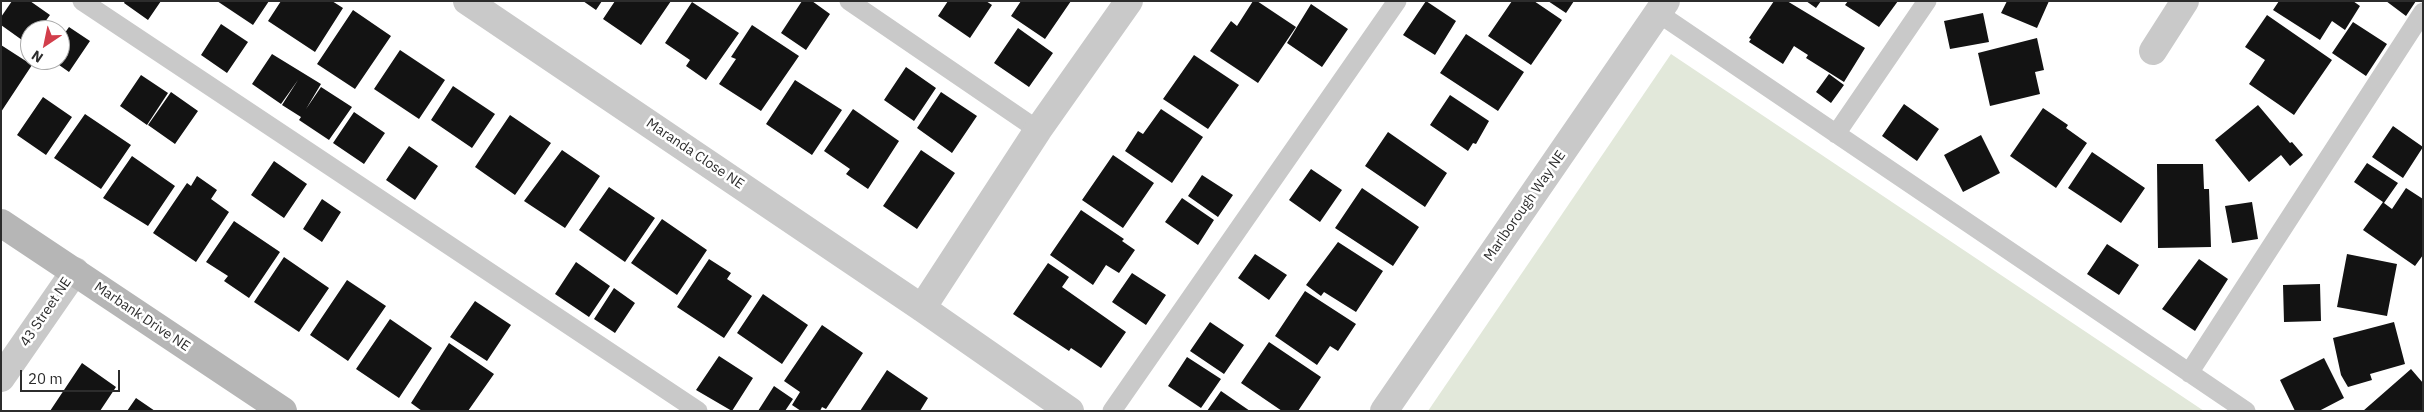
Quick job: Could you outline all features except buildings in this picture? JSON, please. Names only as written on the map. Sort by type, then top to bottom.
[{"type":"street","name":"Maranda Close NE","points":[[467,1],[922,308],[1070,411]]},
{"type":"street","points":[[922,308],[1038,130],[1129,1]]},
{"type":"street","points":[[2154,51],[2185,1]]},
{"type":"street","name":"Marlborough Way NE","points":[[1384,411],[1662,7]]},
{"type":"street","name":"Marbank Drive NE","points":[[1,222],[284,411]]},
{"type":"street","name":"43 Street NE","points":[[1,378],[75,271]]},
{"type":"lane","points":[[82,1],[698,411]]},
{"type":"lane","points":[[849,1],[1038,130]]},
{"type":"lane","points":[[1112,411],[1396,1]]},
{"type":"lane","points":[[1836,134],[1927,1]]},
{"type":"lane","points":[[1662,7],[1836,134],[2246,411]]},
{"type":"lane","points":[[2189,373],[2423,12]]},
{"type":"shaded area","points":[[1671,54],[2204,411],[1428,411]]}]
